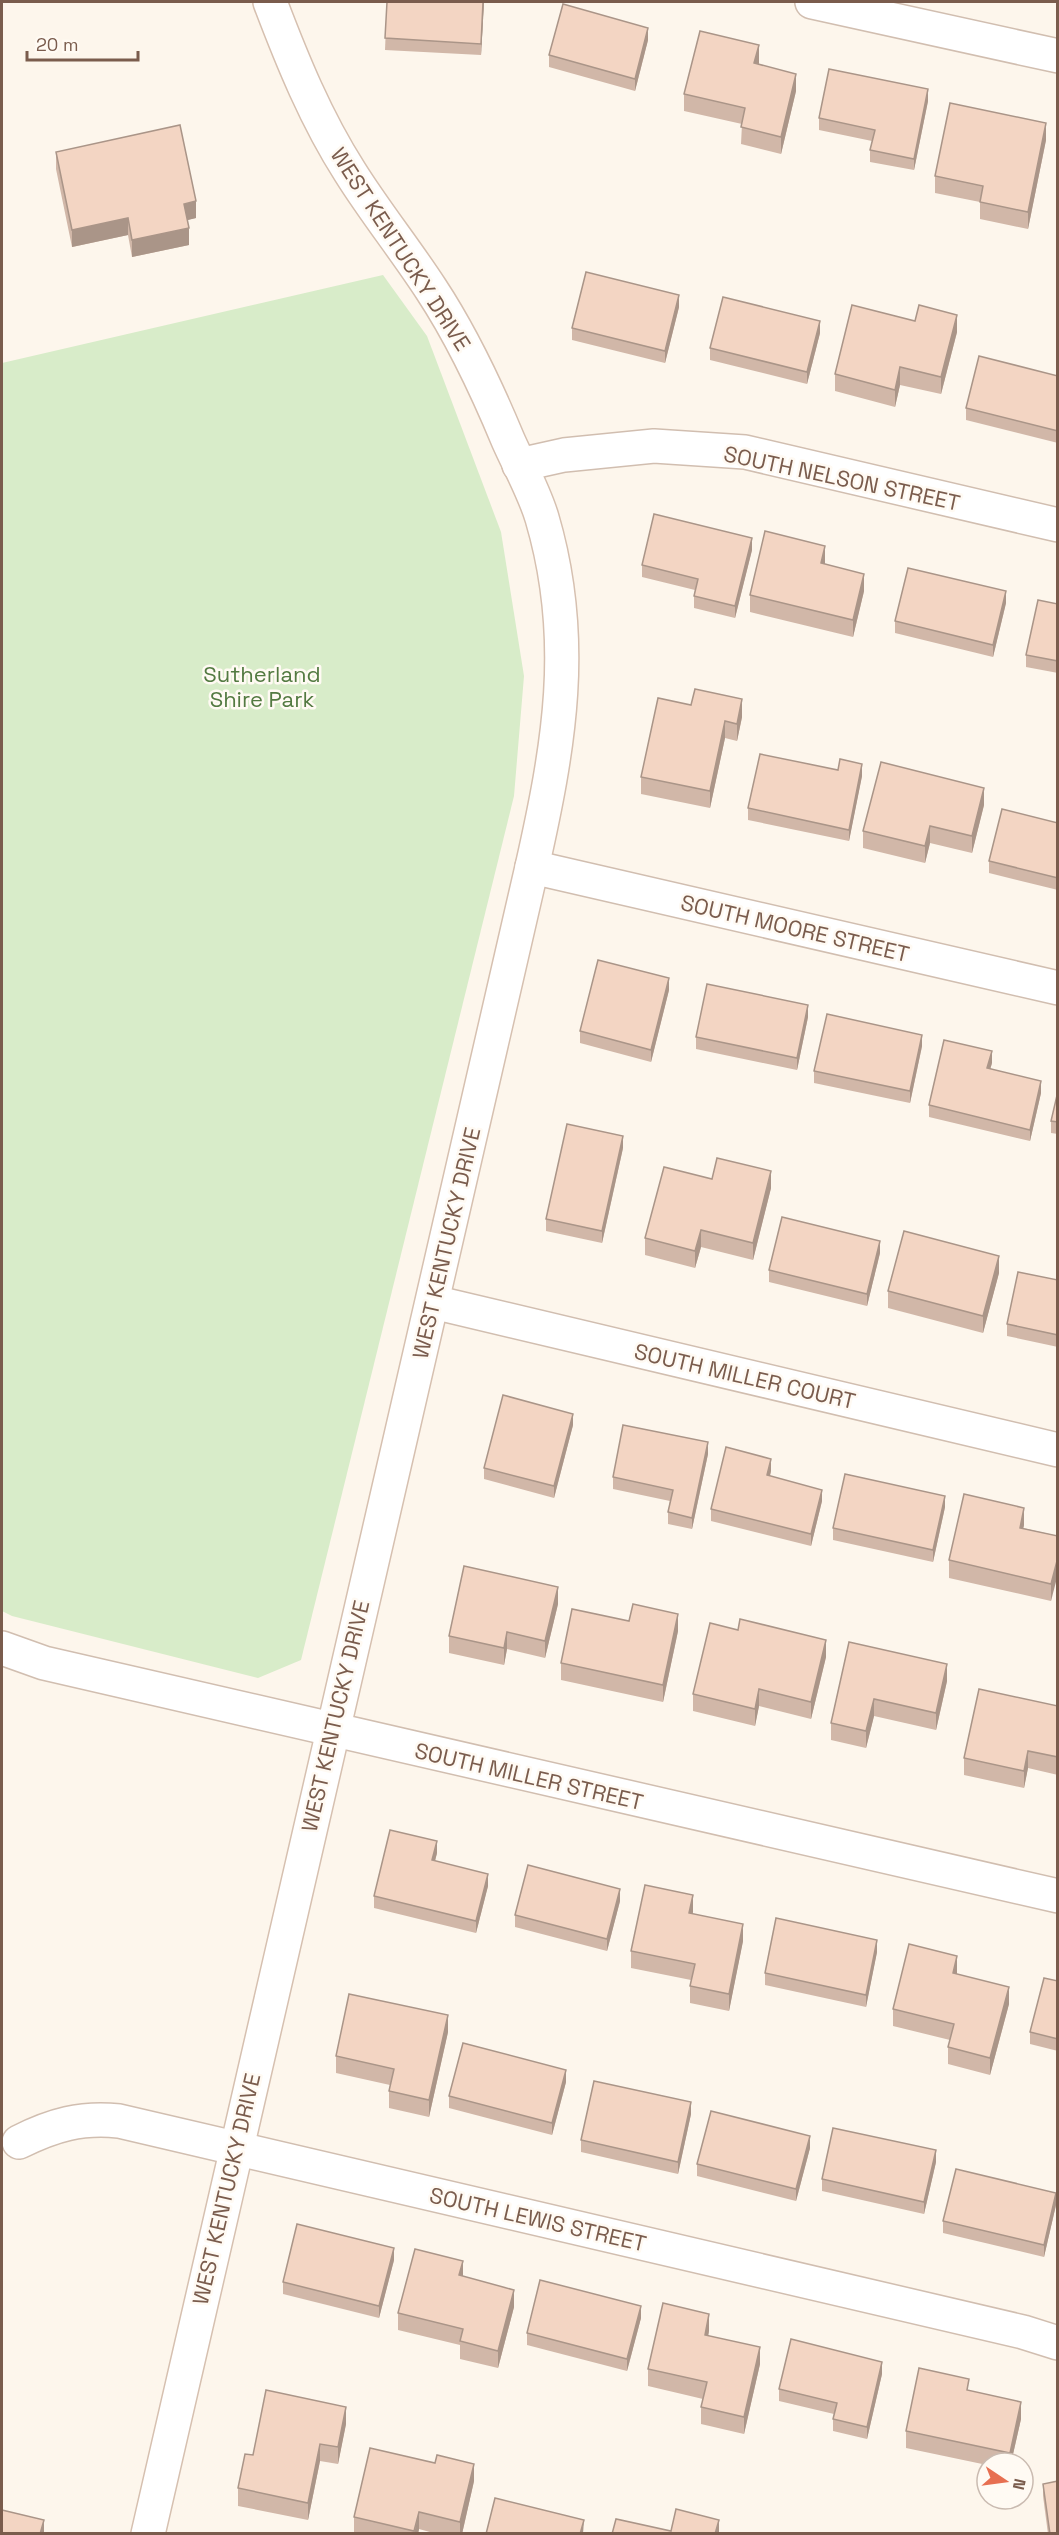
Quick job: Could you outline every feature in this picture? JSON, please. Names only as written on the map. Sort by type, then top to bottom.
[{"type":"street","name":"WEST KENTUCKY DRIVE","points":[[148,2534],[331,1730],[433,1302],[532,867],[556,754],[562,707],[561,616],[554,569],[542,516],[466,348],[431,288],[350,172],[329,136],[308,96],[270,2]]},
{"type":"street","points":[[812,2],[1058,56]]},
{"type":"street","name":"SOUTH NELSON STREET","points":[[519,465],[564,455],[654,447],[746,452],[1058,525]]},
{"type":"street","name":"SOUTH MOORE STREET","points":[[532,867],[1058,988]]},
{"type":"street","name":"SOUTH MILLER COURT","points":[[433,1302],[1058,1450]]},
{"type":"street","name":"SOUTH MILLER STREET","points":[[2,1648],[44,1663],[1058,1896]]},
{"type":"street","name":"SOUTH LEWIS STREET","points":[[19,2142],[60,2124],[99,2119],[236,2148],[1011,2330],[1058,2343]]},
{"type":"green space","name":"Sutherland Shire Park","points":[[383,275],[427,336],[501,532],[524,676],[514,796],[301,1660],[258,1678],[12,1616],[2,1611],[2,363]]},
{"type":"building","points":[[387,2],[483,2],[481,44],[385,38]]},
{"type":"building","points":[[563,4],[648,28],[635,79],[549,55]]},
{"type":"building","points":[[700,31],[759,45],[754,63],[796,74],[781,137],[741,127],[745,108],[684,94]]},
{"type":"building","points":[[829,69],[928,89],[914,159],[870,150],[875,130],[819,118]]},
{"type":"building","points":[[950,103],[1046,123],[1028,212],[980,202],[983,186],[935,176]]},
{"type":"building","points":[[180,125],[196,201],[184,204],[189,228],[132,240],[128,218],[72,230],[56,152]]},
{"type":"building","points":[[586,272],[679,295],[665,351],[572,328]]},
{"type":"building","points":[[723,297],[820,321],[807,372],[710,348]]},
{"type":"building","points":[[852,305],[915,321],[919,305],[957,315],[941,377],[900,367],[895,390],[835,374]]},
{"type":"building","points":[[979,356],[1058,376],[1058,431],[966,408]]},
{"type":"building","points":[[654,514],[752,538],[735,606],[694,596],[698,579],[642,565]]},
{"type":"building","points":[[765,531],[825,546],[821,563],[864,574],[853,620],[750,595]]},
{"type":"building","points":[[908,568],[1006,591],[993,645],[895,621]]},
{"type":"building","points":[[1038,600],[1058,604],[1058,661],[1026,655]]},
{"type":"building","points":[[695,689],[742,699],[737,724],[725,721],[710,791],[641,777],[658,698],[691,705]]},
{"type":"building","points":[[760,754],[838,770],[840,759],[862,764],[849,830],[748,808]]},
{"type":"building","points":[[881,762],[984,788],[972,836],[930,826],[925,846],[863,831]]},
{"type":"building","points":[[1002,809],[1058,823],[1058,878],[989,861]]},
{"type":"building","points":[[598,960],[669,978],[651,1050],[580,1031]]},
{"type":"building","points":[[707,984],[808,1005],[797,1058],[696,1037]]},
{"type":"building","points":[[827,1014],[922,1035],[910,1091],[814,1071]]},
{"type":"building","points":[[944,1040],[992,1051],[987,1068],[1041,1081],[1030,1130],[929,1105]]},
{"type":"building","points":[[1058,1091],[1058,1122],[1051,1121]]},
{"type":"building","points":[[567,1124],[623,1136],[602,1231],[546,1219]]},
{"type":"building","points":[[717,1158],[771,1171],[753,1243],[701,1230],[695,1251],[645,1238],[664,1167],[712,1179]]},
{"type":"building","points":[[782,1217],[880,1241],[867,1294],[769,1270]]},
{"type":"building","points":[[904,1231],[999,1256],[983,1316],[888,1291]]},
{"type":"building","points":[[1018,1272],[1058,1280],[1058,1335],[1007,1324]]},
{"type":"building","points":[[503,1395],[573,1414],[554,1486],[484,1468]]},
{"type":"building","points":[[623,1425],[708,1442],[692,1518],[668,1512],[673,1490],[613,1477]]},
{"type":"building","points":[[726,1447],[771,1459],[767,1475],[822,1490],[811,1534],[711,1509]]},
{"type":"building","points":[[845,1474],[945,1496],[933,1550],[833,1528]]},
{"type":"building","points":[[964,1494],[1024,1508],[1020,1528],[1058,1536],[1058,1557],[1051,1584],[949,1560]]},
{"type":"building","points":[[464,1566],[558,1587],[545,1641],[507,1632],[504,1648],[449,1636]]},
{"type":"building","points":[[633,1604],[678,1614],[663,1685],[561,1663],[572,1609],[629,1621]]},
{"type":"building","points":[[740,1619],[826,1640],[811,1702],[759,1689],[755,1709],[693,1694],[710,1623],[738,1630]]},
{"type":"building","points":[[849,1642],[947,1664],[936,1713],[874,1699],[866,1731],[831,1723]]},
{"type":"building","points":[[979,1689],[1058,1706],[1058,1757],[1028,1751],[1024,1771],[964,1758]]},
{"type":"building","points":[[390,1830],[437,1841],[432,1860],[488,1874],[476,1921],[374,1896]]},
{"type":"building","points":[[528,1865],[620,1889],[607,1939],[515,1915]]},
{"type":"building","points":[[645,1885],[693,1895],[689,1913],[743,1924],[729,1994],[690,1986],[695,1964],[631,1951]]},
{"type":"building","points":[[776,1918],[877,1940],[866,1995],[765,1973]]},
{"type":"building","points":[[909,1944],[957,1956],[953,1973],[1009,1987],[990,2058],[948,2047],[954,2024],[893,2009]]},
{"type":"building","points":[[1044,1978],[1058,1981],[1058,2039],[1030,2032]]},
{"type":"building","points":[[349,1994],[448,2015],[429,2100],[389,2091],[394,2069],[336,2056]]},
{"type":"building","points":[[463,2043],[566,2070],[552,2123],[449,2096]]},
{"type":"building","points":[[594,2081],[691,2102],[678,2162],[581,2140]]},
{"type":"building","points":[[711,2111],[810,2136],[796,2189],[697,2164]]},
{"type":"building","points":[[833,2128],[936,2150],[924,2202],[822,2179]]},
{"type":"building","points":[[956,2169],[1056,2193],[1044,2245],[943,2221]]},
{"type":"building","points":[[297,2224],[394,2248],[379,2306],[283,2282]]},
{"type":"building","points":[[415,2249],[463,2261],[459,2275],[514,2290],[498,2351],[460,2341],[463,2329],[398,2313]]},
{"type":"building","points":[[540,2280],[641,2306],[627,2359],[527,2333]]},
{"type":"building","points":[[663,2303],[709,2314],[705,2335],[760,2347],[744,2417],[701,2407],[707,2382],[648,2369]]},
{"type":"building","points":[[791,2339],[882,2362],[867,2427],[833,2419],[837,2403],[779,2389]]},
{"type":"building","points":[[919,2368],[969,2379],[967,2390],[1021,2402],[1010,2451],[1001,2451],[906,2431]]},
{"type":"building","points":[[266,2390],[346,2407],[338,2447],[320,2444],[308,2503],[238,2488],[245,2454],[253,2455]]},
{"type":"building","points":[[370,2448],[435,2463],[437,2455],[474,2464],[460,2522],[419,2512],[414,2531],[354,2517]]},
{"type":"building","points":[[1058,2481],[1058,2534],[1050,2534],[1043,2484]]},
{"type":"building","points":[[495,2498],[584,2520],[580,2534],[486,2534]]},
{"type":"building","points":[[676,2509],[719,2520],[715,2534],[612,2534],[616,2519],[671,2531]]},
{"type":"building","points":[[2,2510],[44,2520],[40,2534],[2,2534]]}]
